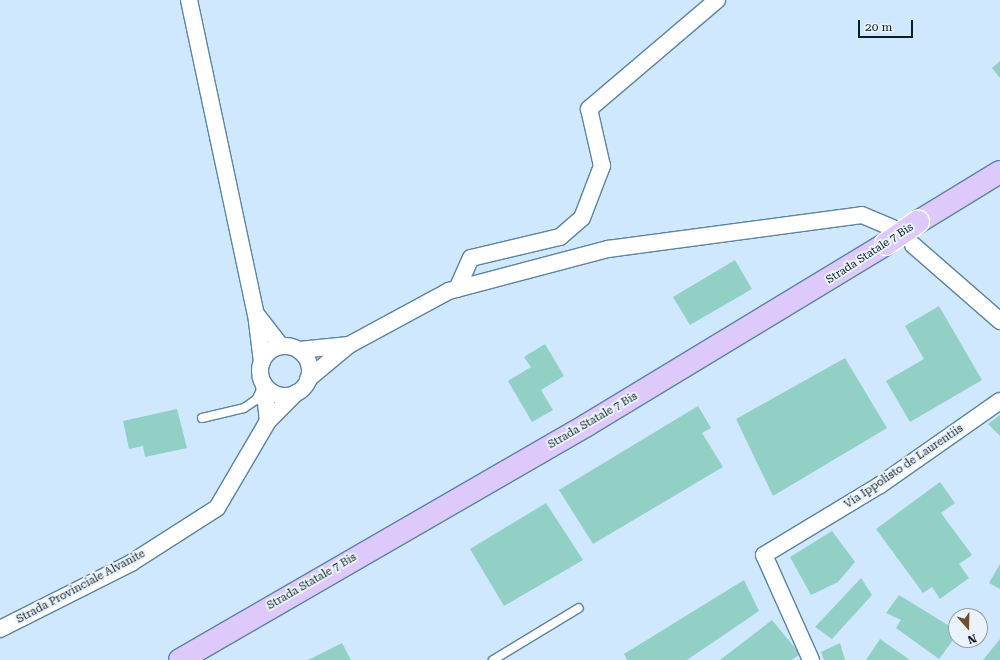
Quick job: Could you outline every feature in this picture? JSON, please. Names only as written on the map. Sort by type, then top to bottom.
[{"type":"main road","name":"Strada Statale 7 Bis","points":[[180,660],[586,425],[889,236],[918,222],[1000,172]]},
{"type":"street","points":[[189,0],[256,314],[268,421]]},
{"type":"street","points":[[457,289],[471,258],[560,237],[582,218],[602,166],[589,109],[717,0]]},
{"type":"street","points":[[264,384],[275,393],[296,393],[308,379],[349,345],[457,289],[616,248],[862,215],[889,236]]},
{"type":"street","points":[[913,245],[1000,321]]},
{"type":"street","points":[[256,314],[281,346]]},
{"type":"street","points":[[262,362],[273,349],[281,346],[300,350],[349,345]]},
{"type":"street","points":[[300,350],[309,364],[308,379]]},
{"type":"street","name":"Strada Provinciale Alvanite","points":[[0,629],[131,563],[217,508],[268,421],[296,393]]},
{"type":"street","name":"Via Ippolisto de Laurentiis","points":[[810,659],[764,555],[880,485],[1000,401]]},
{"type":"lane","points":[[202,418],[244,408],[256,400],[264,384]]},
{"type":"lane","points":[[493,660],[579,608]]},
{"type":"building","points":[[1000,61],[1000,78],[992,68]]},
{"type":"building","points":[[735,260],[752,289],[690,325],[673,297]]},
{"type":"building","points":[[939,306],[982,380],[910,422],[886,381],[924,359],[905,326]]},
{"type":"building","points":[[545,344],[564,376],[541,390],[553,410],[532,422],[508,381],[531,367],[524,357]]},
{"type":"building","points":[[845,358],[887,428],[773,496],[736,419]]},
{"type":"building","points":[[698,406],[711,428],[702,433],[723,467],[593,544],[559,490]]},
{"type":"building","points":[[177,409],[187,448],[145,457],[143,446],[129,449],[123,421]]},
{"type":"building","points":[[1000,415],[1000,436],[988,424]]},
{"type":"building","points":[[940,482],[955,503],[941,513],[972,555],[959,564],[969,578],[940,599],[932,587],[923,593],[876,529]]},
{"type":"building","points":[[546,503],[583,560],[504,606],[470,549]]},
{"type":"building","points":[[832,531],[855,562],[838,582],[811,595],[790,557]]},
{"type":"building","points":[[1000,564],[1000,589],[989,583]]},
{"type":"building","points":[[861,578],[872,595],[832,639],[815,627]]},
{"type":"building","points":[[744,580],[759,611],[687,660],[627,660],[624,654]]},
{"type":"building","points":[[899,595],[948,625],[948,647],[939,659],[896,628],[901,620],[886,613]]},
{"type":"building","points":[[772,620],[800,654],[792,660],[720,660]]},
{"type":"building","points":[[880,639],[910,660],[866,660]]},
{"type":"building","points":[[1000,639],[1000,660],[983,660]]},
{"type":"building","points":[[342,643],[351,660],[308,660]]},
{"type":"building","points":[[840,643],[845,660],[824,660],[821,652]]}]
